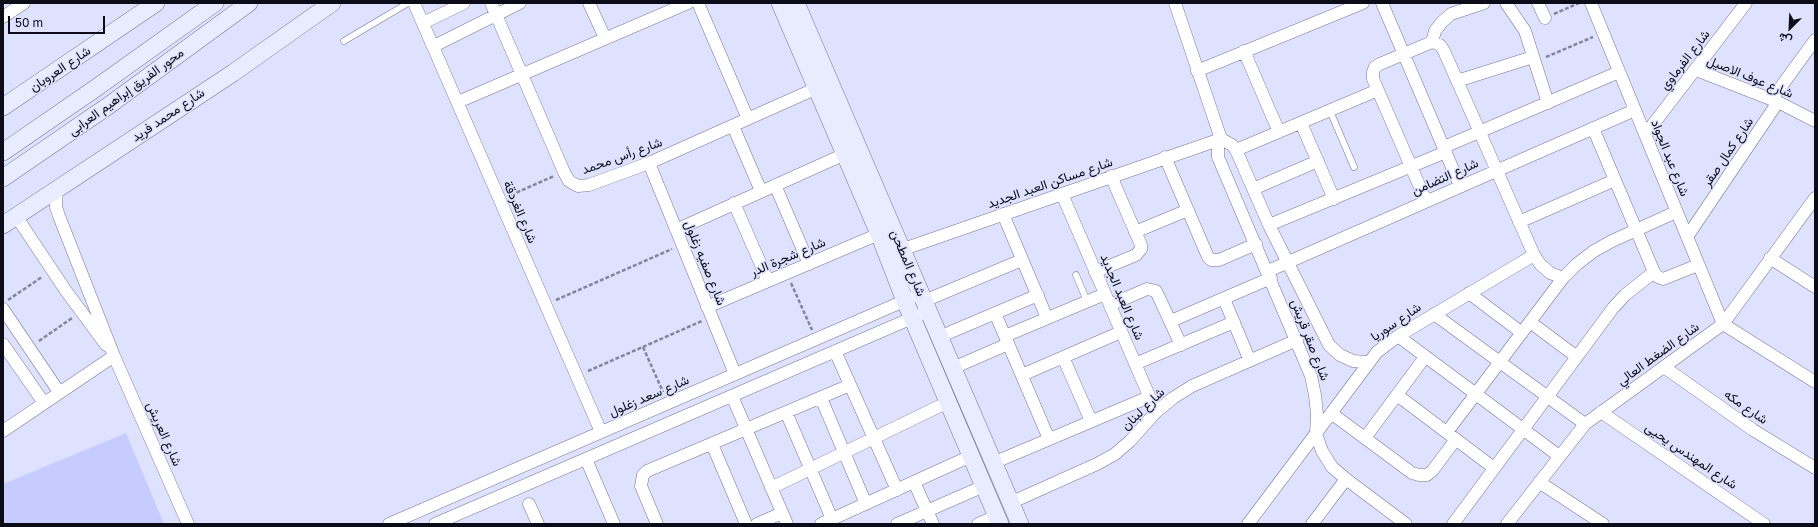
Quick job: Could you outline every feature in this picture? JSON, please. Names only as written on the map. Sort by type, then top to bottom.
[{"type":"street","points":[[3,17],[24,3]]},
{"type":"street","name":"شارع العروبان","points":[[3,107],[156,3]]},
{"type":"street","name":"محور الفريق إبراهيم العرابى","points":[[3,152],[102,84],[215,3]]},
{"type":"street","name":"محور الفريق إبراهيم العرابى","points":[[3,178],[114,102],[249,3]]},
{"type":"street","name":"شارع محمد فريد","points":[[10,221],[233,73],[332,3]]},
{"type":"street","name":"شارع الغردقة","points":[[414,3],[601,432]]},
{"type":"street","points":[[424,23],[464,3]]},
{"type":"street","name":"شارع رأس محمد","points":[[491,3],[564,172],[569,181],[578,186],[589,185],[648,163],[817,88]]},
{"type":"street","points":[[434,46],[520,3]]},
{"type":"street","points":[[589,3],[605,38]]},
{"type":"street","points":[[458,102],[688,3]]},
{"type":"street","points":[[698,3],[748,119]]},
{"type":"street","name":"شارع المطحن","points":[[780,3],[879,234],[895,252],[905,301],[998,520]]},
{"type":"street","name":"شارع المطحن","points":[[796,3],[895,252],[925,302],[1020,524]]},
{"type":"street","name":"شارع صقر قريش","points":[[1175,3],[1221,139],[1218,144],[1218,157],[1311,376],[1317,414],[1316,434],[1322,451],[1332,467],[1406,524]]},
{"type":"street","points":[[1198,71],[1363,3]]},
{"type":"street","points":[[1382,3],[1460,186]]},
{"type":"street","points":[[1432,42],[1438,26],[1451,14],[1484,3]]},
{"type":"street","points":[[1506,3],[1522,27],[1548,103]]},
{"type":"street","points":[[1538,3],[1545,18]]},
{"type":"street","name":"شارع عبد الجواد","points":[[1591,3],[1723,324]]},
{"type":"street","name":"شارع الفرماوي","points":[[1645,134],[1696,70],[1746,3]]},
{"type":"street","name":"شارع كمال صقر","points":[[1687,237],[1815,40]]},
{"type":"street","points":[[1426,201],[1373,79],[1373,72],[1375,67],[1432,42],[1440,45],[1444,51],[1534,255],[1540,264],[1550,273],[1563,278]]},
{"type":"street","points":[[1244,52],[1279,132]]},
{"type":"street","points":[[1457,81],[1534,59]]},
{"type":"street","name":"شارع عوف الاصيل","points":[[1696,70],[1775,100],[1815,122]]},
{"type":"street","points":[[1270,225],[1411,167],[1479,132],[1619,72]]},
{"type":"street","points":[[1221,139],[1232,145],[1236,150],[1378,90]]},
{"type":"street","name":"شارع التضامن","points":[[1171,321],[1224,299],[1269,275],[1288,262],[1634,110]]},
{"type":"street","points":[[1301,123],[1334,198]]},
{"type":"street","points":[[734,126],[762,191]]},
{"type":"street","points":[[1593,128],[1654,272],[1658,277],[1663,279],[1698,265]]},
{"type":"street","name":"شارع مساكن العبد الجديد","points":[[895,252],[1165,157],[1221,139]]},
{"type":"street","name":"شارع صقر قريش","points":[[1236,150],[1270,225],[1329,345],[1340,356],[1353,361],[1368,362]]},
{"type":"street","points":[[676,230],[845,154]]},
{"type":"street","points":[[1165,157],[1208,257],[1211,260],[1218,260],[1256,244]]},
{"type":"street","points":[[1253,189],[1318,162]]},
{"type":"street","name":"شارع صفيه زغلول","points":[[648,163],[735,374]]},
{"type":"street","points":[[1095,272],[1139,252],[1140,245],[1111,176]]},
{"type":"street","points":[[1519,222],[1615,180]]},
{"type":"street","points":[[775,185],[809,264]]},
{"type":"street","name":"شارع العريش","points":[[57,189],[56,203],[59,216],[114,356],[188,524]]},
{"type":"street","name":"شارع العبد الجديد","points":[[1062,194],[1156,412]]},
{"type":"street","name":"شارع الضغط العالي","points":[[1507,524],[1585,424],[1723,324],[1815,198]]},
{"type":"street","points":[[734,203],[768,281]]},
{"type":"street","points":[[1135,232],[1188,210]]},
{"type":"street","points":[[1331,413],[1412,473],[1427,475],[1433,470],[1475,394],[1563,278],[1577,264],[1594,251],[1676,212]]},
{"type":"street","points":[[1003,214],[1047,318]]},
{"type":"street","name":"شارع العريش","points":[[10,221],[52,270],[114,356]]},
{"type":"street","name":"شارع شجرة الدر","points":[[709,312],[768,281],[879,234]]},
{"type":"street","name":"شارع سوريا","points":[[1248,524],[1368,362],[1386,343],[1534,255]]},
{"type":"street","points":[[1770,258],[1815,287]]},
{"type":"street","points":[[435,524],[912,318],[925,302],[1022,260]]},
{"type":"street","points":[[1453,524],[1613,308],[1625,294],[1654,272]]},
{"type":"street","points":[[1110,305],[1152,289],[1159,294],[1181,345]]},
{"type":"street","points":[[1469,293],[1522,333]]},
{"type":"street","points":[[953,368],[1047,318],[1105,294]]},
{"type":"street","points":[[939,337],[1038,295]]},
{"type":"street","points":[[1224,299],[1250,361]]},
{"type":"street","name":"شارع سعد زغلول","points":[[389,524],[905,301],[925,302]]},
{"type":"street","points":[[3,309],[59,392]]},
{"type":"street","points":[[995,313],[1049,439]]},
{"type":"street","points":[[1434,314],[1585,424]]},
{"type":"street","points":[[1135,364],[1234,322]]},
{"type":"street","points":[[1530,322],[1577,357]]},
{"type":"street","points":[[1723,324],[1815,382]]},
{"type":"street","points":[[1022,375],[1122,332]]},
{"type":"street","points":[[1398,336],[1559,456]]},
{"type":"street","name":"شارع لبنان","points":[[1010,503],[1097,464],[1115,454],[1130,441],[1156,412],[1173,398],[1192,386],[1297,340]]},
{"type":"street","points":[[3,344],[44,403]]},
{"type":"street","points":[[835,351],[897,490]]},
{"type":"street","points":[[3,431],[114,356]]},
{"type":"street","points":[[1064,357],[1091,421]]},
{"type":"street","points":[[1365,438],[1425,357]]},
{"type":"street","name":"شارع مكه","points":[[1664,367],[1753,430],[1815,468]]},
{"type":"street","points":[[658,524],[641,486],[643,475],[647,471],[850,385]]},
{"type":"street","points":[[1397,395],[1494,468]]},
{"type":"street","points":[[732,396],[784,518],[757,524]]},
{"type":"street","points":[[993,463],[1149,397]]},
{"type":"street","points":[[820,398],[866,504]]},
{"type":"street","points":[[771,488],[948,402]]},
{"type":"street","points":[[786,412],[832,519]]},
{"type":"street","name":"شارع المهندس يحيى","points":[[1601,412],[1764,524]]},
{"type":"street","points":[[712,444],[746,524]]},
{"type":"street","points":[[821,524],[971,456]]},
{"type":"street","points":[[586,459],[614,524]]},
{"type":"street","points":[[1312,524],[1346,479]]},
{"type":"street","points":[[914,482],[933,524]]},
{"type":"street","points":[[1539,482],[1603,524]]},
{"type":"street","points":[[897,524],[984,486]]},
{"type":"street","points":[[529,504],[538,524]]},
{"type":"street","points":[[978,524],[998,520]]},
{"type":"lane","points":[[344,40],[408,3]]},
{"type":"lane","points":[[1330,111],[1354,167]]},
{"type":"lane","points":[[1076,275],[1087,301]]},
{"type":"path","points":[[1534,59],[1603,32]]},
{"type":"path","points":[[500,200],[564,172]]},
{"type":"path","points":[[545,305],[682,244]]},
{"type":"path","points":[[3,303],[52,270]]},
{"type":"path","points":[[787,273],[816,339]]},
{"type":"path","points":[[29,348],[81,312]]},
{"type":"path","points":[[576,376],[643,347],[709,312]]},
{"type":"path","points":[[643,347],[668,404]]},
{"type":"shaded area","points":[[126,433],[164,524],[3,524],[3,484]]}]
